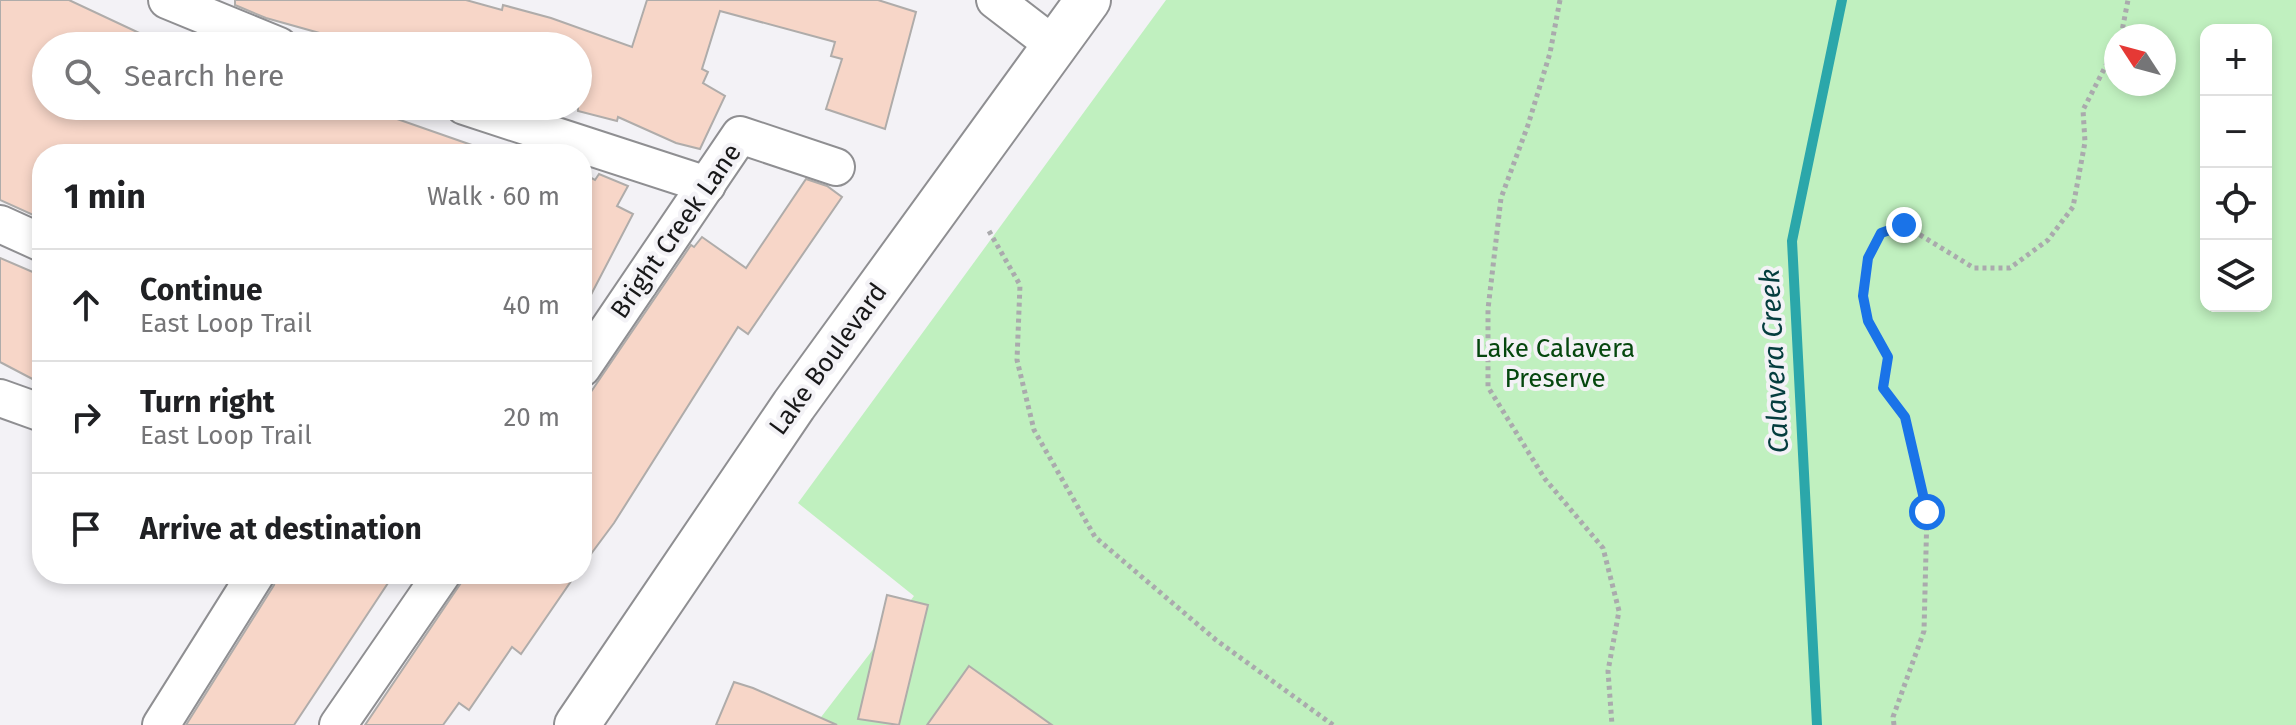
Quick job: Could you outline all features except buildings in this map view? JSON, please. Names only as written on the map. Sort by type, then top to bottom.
[{"type":"main road","name":"Lake Boulevard","points":[[577,725],[794,405],[1088,0]]},
{"type":"street","points":[[167,0],[245,32]]},
{"type":"street","points":[[995,0],[1055,46]]},
{"type":"street","points":[[507,120],[581,144]]},
{"type":"street","name":"Bright Creek Lane","points":[[592,353],[740,135],[836,167]]},
{"type":"street","points":[[592,148],[707,185]]},
{"type":"street","points":[[0,224],[32,238]]},
{"type":"street","points":[[0,398],[32,409]]},
{"type":"street","points":[[161,725],[250,584]]},
{"type":"street","points":[[338,725],[435,584]]},
{"type":"path","points":[[1560,0],[1541,82],[1501,198],[1488,309],[1488,387],[1545,479],[1603,548],[1619,611],[1608,671],[1612,725]]},
{"type":"path","points":[[2123,24],[2128,0]]},
{"type":"path","points":[[1894,725],[1893,717],[1924,631],[1927,512],[1905,417],[1883,388],[1888,357],[1868,321],[1863,296],[1868,258],[1881,233],[1904,225],[1974,268],[2010,268],[2048,240],[2073,207],[2085,142],[2083,110],[2104,69]]},
{"type":"path","points":[[989,231],[1020,285],[1017,360],[1034,430],[1095,537],[1216,640],[1333,725]]},
{"type":"green space","name":"Lake Calavera Preserve","points":[[1166,0],[2296,0],[2296,725],[815,725],[914,596],[798,503]]},
{"type":"waterway","name":"Calavera Creek","points":[[1817,725],[1792,241],[1842,0]]},
{"type":"route","points":[[1904,225],[1881,233],[1868,258],[1863,296],[1868,321],[1888,357],[1883,388],[1905,417],[1927,512]]}]
